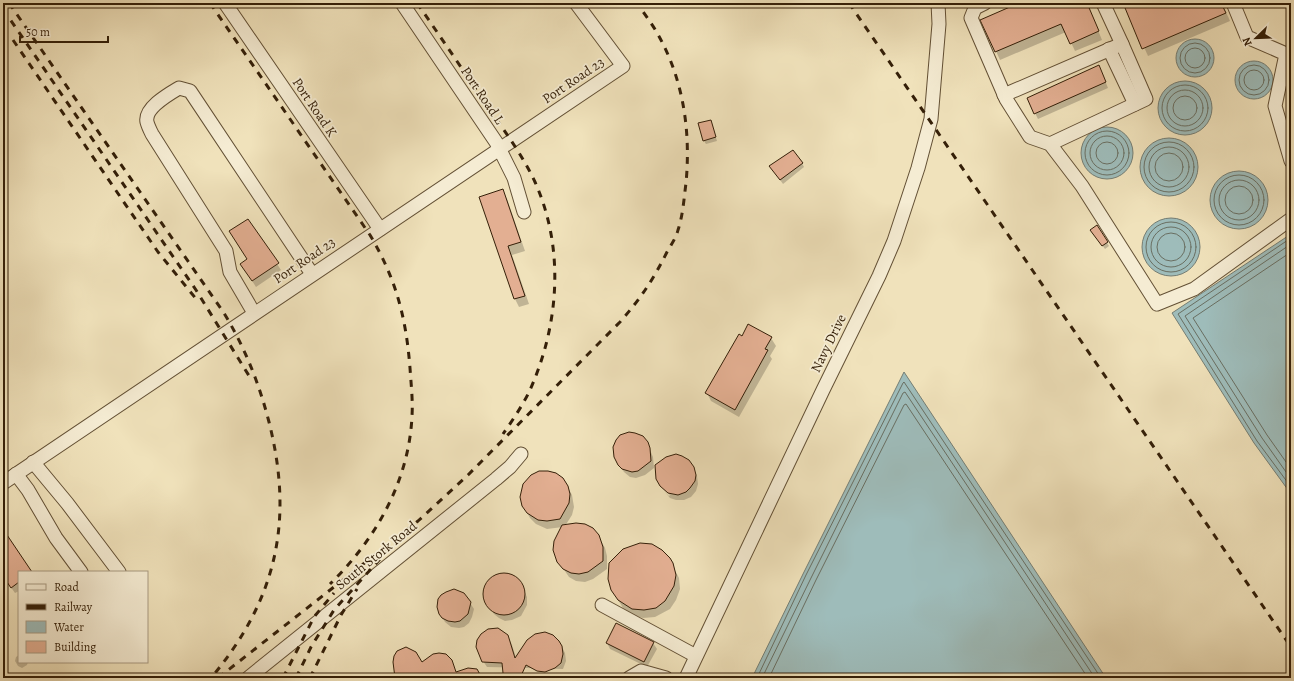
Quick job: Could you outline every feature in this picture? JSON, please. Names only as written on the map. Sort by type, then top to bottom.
[{"type":"street","name":"Port Road K","points":[[225,3],[380,229]]},
{"type":"street","name":"Port Road L","points":[[402,3],[500,148],[514,178],[524,212]]},
{"type":"street","name":"Port Road 23","points":[[3,483],[623,66],[576,3]]},
{"type":"street","name":"Navy Drive","points":[[686,678],[879,276],[897,235],[924,151],[931,119],[939,24],[938,3]]},
{"type":"street","points":[[985,3],[975,8],[971,18],[1004,95],[1030,137],[1050,144],[1082,186],[1157,304],[1194,289],[1291,219]]},
{"type":"street","points":[[1050,144],[1146,99],[1104,3]]},
{"type":"street","points":[[1233,3],[1247,37],[1289,54],[1275,106],[1286,128],[1291,161]]},
{"type":"street","points":[[1004,95],[1122,44]]},
{"type":"street","points":[[1109,49],[1135,104]]},
{"type":"street","points":[[254,313],[230,272],[226,251],[152,134],[147,121],[148,112],[168,94],[179,88],[190,91],[312,274]]},
{"type":"street","name":"South Stork Road","points":[[248,678],[496,479],[510,467],[521,454]]},
{"type":"street","points":[[33,462],[67,503],[118,571]]},
{"type":"street","points":[[16,474],[28,490],[56,538],[80,571]]},
{"type":"street","points":[[602,605],[696,656]]},
{"type":"street","points":[[630,678],[641,671],[666,678]]},
{"type":"water","points":[[1191,39],[1199,39],[1206,42],[1211,47],[1214,58],[1211,69],[1206,74],[1199,77],[1191,77],[1184,74],[1179,69],[1176,62],[1176,54],[1179,47],[1184,42]]},
{"type":"water","points":[[1250,61],[1258,61],[1265,64],[1270,69],[1273,80],[1270,91],[1265,96],[1258,99],[1250,99],[1243,96],[1238,91],[1235,84],[1235,76],[1238,69],[1243,64]]},
{"type":"water","points":[[1180,81],[1190,81],[1200,85],[1208,93],[1212,103],[1212,113],[1208,123],[1200,131],[1190,135],[1180,135],[1170,131],[1162,123],[1158,113],[1158,103],[1162,93],[1170,85]]},
{"type":"water","points":[[1102,127],[1112,127],[1126,134],[1133,148],[1133,158],[1126,172],[1112,179],[1102,179],[1092,175],[1085,168],[1081,158],[1081,148],[1085,138],[1092,131]]},
{"type":"water","points":[[1169,138],[1180,140],[1193,151],[1196,156],[1198,167],[1196,178],[1185,191],[1180,194],[1169,196],[1158,194],[1145,183],[1142,178],[1140,167],[1142,156],[1153,143],[1158,140]]},
{"type":"water","points":[[1239,171],[1250,173],[1263,184],[1266,189],[1268,200],[1266,211],[1255,224],[1250,227],[1239,229],[1228,227],[1215,216],[1212,211],[1210,200],[1212,189],[1223,176],[1228,173]]},
{"type":"water","points":[[1171,218],[1182,220],[1195,231],[1198,236],[1200,247],[1198,258],[1187,271],[1182,274],[1171,276],[1160,274],[1147,263],[1144,258],[1142,247],[1144,236],[1155,223],[1160,220]]},
{"type":"water","points":[[1291,234],[1291,494],[1254,443],[1172,313]]},
{"type":"water","points":[[904,372],[1106,678],[752,678]]},
{"type":"building","points":[[1019,3],[1087,3],[1099,31],[1070,44],[1061,24],[995,52],[980,20]]},
{"type":"building","points":[[1123,3],[1221,3],[1226,13],[1142,49]]},
{"type":"building","points":[[1099,65],[1106,82],[1034,114],[1027,98]]},
{"type":"building","points":[[711,120],[716,137],[703,141],[698,123]]},
{"type":"building","points":[[793,150],[803,163],[780,180],[769,166]]},
{"type":"building","points":[[503,189],[521,242],[508,246],[525,296],[514,299],[479,197]]},
{"type":"building","points":[[248,219],[279,263],[252,281],[240,264],[247,259],[229,231]]},
{"type":"building","points":[[1097,225],[1108,242],[1102,246],[1090,230]]},
{"type":"building","points":[[748,324],[772,337],[765,349],[768,350],[735,410],[705,393],[739,334],[742,336]]},
{"type":"building","points":[[629,432],[643,436],[648,442],[651,461],[638,471],[632,472],[622,469],[618,465],[614,457],[613,447],[620,435]]},
{"type":"building","points":[[676,454],[689,460],[694,467],[696,475],[695,481],[690,488],[686,492],[678,495],[668,493],[660,486],[656,479],[655,465],[666,457]]},
{"type":"building","points":[[539,471],[556,473],[563,478],[568,486],[570,494],[569,503],[560,519],[547,521],[538,520],[527,513],[522,506],[520,497],[523,484],[531,475]]},
{"type":"building","points":[[576,523],[585,524],[593,528],[599,535],[603,547],[603,561],[588,572],[579,574],[571,573],[563,569],[557,562],[553,550],[554,541],[562,525]]},
{"type":"building","points":[[3,529],[31,571],[18,571],[18,583],[11,588],[3,576]]},
{"type":"building","points":[[640,543],[652,544],[662,550],[673,563],[676,575],[674,586],[665,601],[656,608],[644,610],[632,609],[618,600],[611,590],[608,579],[609,563],[623,549]]},
{"type":"building","points":[[504,573],[519,579],[525,594],[519,609],[504,615],[489,609],[483,594],[489,579]]},
{"type":"building","points":[[454,589],[464,593],[471,602],[468,614],[460,621],[455,622],[442,618],[437,607],[438,599],[441,595]]},
{"type":"building","points":[[616,623],[654,642],[644,662],[606,643]]},
{"type":"building","points":[[498,628],[508,635],[515,658],[527,640],[535,634],[545,632],[553,635],[562,646],[563,654],[561,663],[555,668],[545,672],[537,671],[526,665],[520,678],[506,678],[503,673],[502,663],[482,662],[476,647],[477,640],[481,634],[488,629]]},
{"type":"building","points":[[406,647],[416,652],[422,662],[433,654],[446,654],[452,660],[456,672],[468,668],[477,669],[482,678],[395,678],[393,662],[394,656],[397,651]]},
{"type":"railway","points":[[9,3],[224,313],[245,353],[265,408],[276,458],[280,493],[279,526],[274,558],[265,588],[251,619],[233,648],[211,678]]},
{"type":"railway","points":[[210,3],[370,235],[387,267],[393,283],[406,332],[410,368],[412,416],[410,440],[404,463],[397,486],[387,508],[375,528],[347,567],[330,584]]},
{"type":"railway","points":[[417,3],[512,142],[524,162],[535,182],[545,208],[551,234],[555,287],[547,340],[540,365],[530,390],[521,407],[503,434]]},
{"type":"railway","points":[[218,678],[418,521],[468,475],[620,322],[652,280],[675,239],[680,224],[686,183],[686,124],[679,85],[673,67],[656,31],[637,3]]},
{"type":"railway","points":[[849,3],[1291,647]]},
{"type":"railway","points":[[3,9],[196,290],[251,379]]},
{"type":"railway","points":[[13,40],[158,252],[197,300]]},
{"type":"railway","points":[[296,678],[311,647],[334,610],[388,550]]},
{"type":"railway","points":[[310,678],[341,615],[357,589]]},
{"type":"railway","points":[[283,678],[314,617],[334,593]]}]
